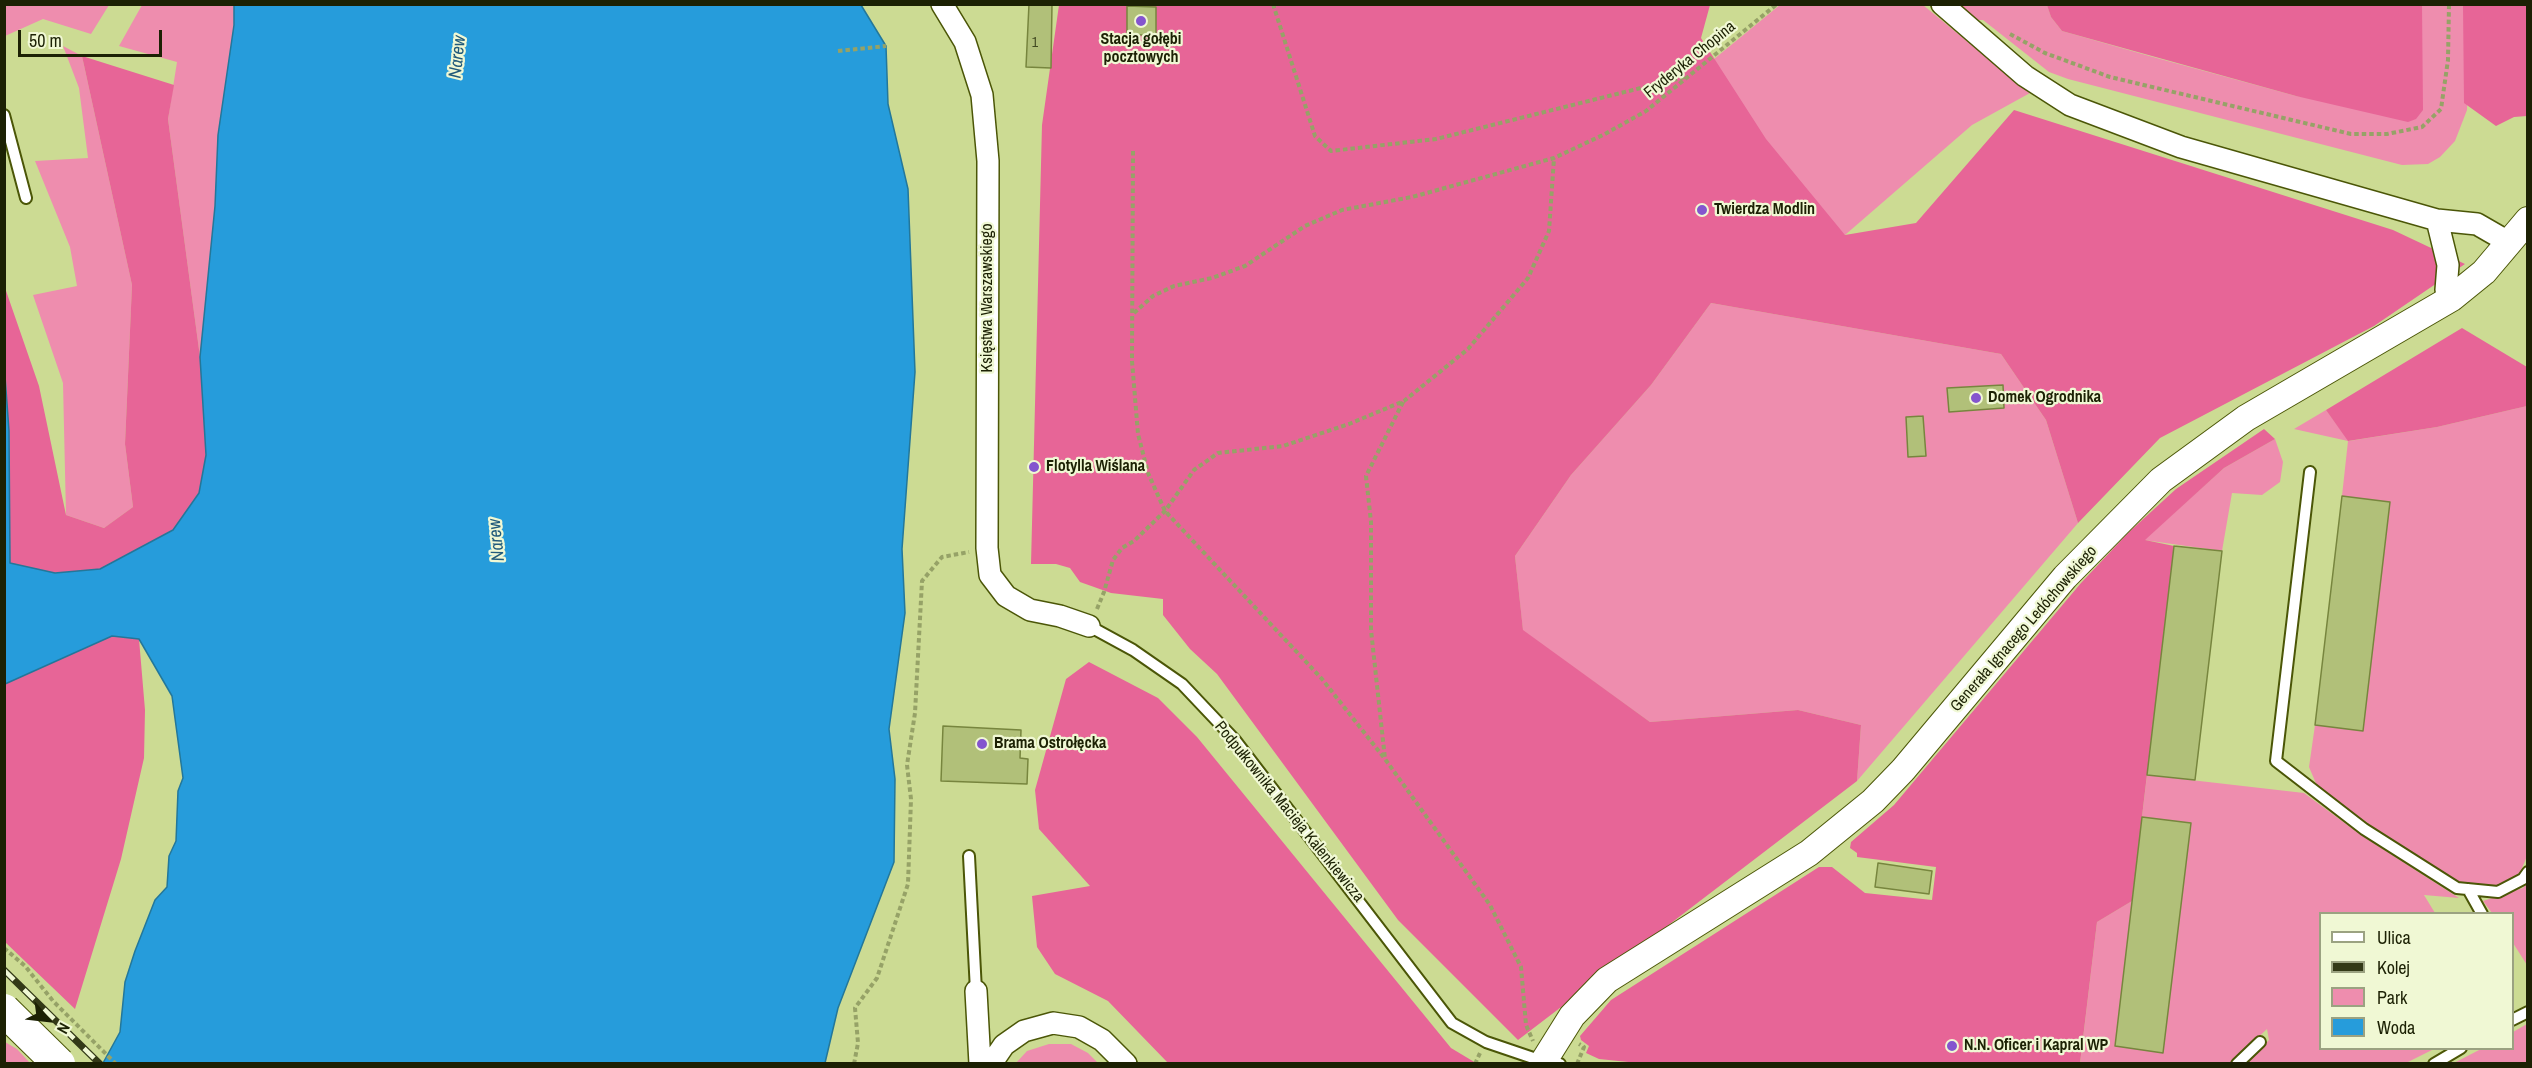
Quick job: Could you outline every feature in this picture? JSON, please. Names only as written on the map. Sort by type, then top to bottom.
[{"type":"main road","points":[[4,1010],[58,1064]]},
{"type":"street","name":"Księstwa Warszawskiego","points":[[942,4],[965,42],[982,95],[987,150],[987,548],[990,575],[1006,596]]},
{"type":"street","points":[[1942,4],[2025,76],[2070,105],[2181,147],[2437,220],[2477,224],[2510,243]]},
{"type":"street","points":[[2437,220],[2448,265],[2446,290],[2452,298]]},
{"type":"street","name":"Generała Ignacego Ledóchowskiego","points":[[1544,1057],[1572,1016],[1607,980],[1809,853],[1873,801],[1903,770],[2065,577],[2161,480],[2246,418],[2452,298],[2484,272],[2528,220]]},
{"type":"street","name":"Podpułkownika Macieja Kalenkiewicza","points":[[1006,596],[1030,610],[1060,616],[1089,626]]},
{"type":"street","points":[[976,991],[980,1064]]},
{"type":"street","points":[[991,1064],[1004,1045],[1024,1031],[1053,1023],[1079,1027],[1102,1040],[1126,1064]]},
{"type":"lane","points":[[4,115],[26,198]]},
{"type":"lane","points":[[2310,472],[2276,761],[2364,829],[2457,888],[2498,892],[2523,879],[2528,872]]},
{"type":"lane","name":"Podpułkownika Macieja Kalenkiewicza","points":[[1089,626],[1133,650],[1182,684],[1234,740],[1452,1023],[1486,1042],[1544,1057]]},
{"type":"lane","points":[[969,856],[976,991]]},
{"type":"lane","points":[[2468,889],[2481,912]]},
{"type":"lane","points":[[2514,1019],[2528,1012]]},
{"type":"lane","points":[[2237,1064],[2260,1042]]},
{"type":"lane","points":[[2434,1064],[2458,1050]]},
{"type":"path","points":[[1273,4],[1315,136],[1331,152],[1436,139],[1689,76]]},
{"type":"path","name":"Fryderyka Chopina","points":[[1134,312],[1153,296],[1174,286],[1212,278],[1245,266],[1305,226],[1342,210],[1412,197],[1554,158],[1605,134],[1646,111],[1777,4]]},
{"type":"path","points":[[2002,30],[2045,54],[2110,77],[2351,135],[2387,134],[2422,128],[2441,109],[2448,60],[2449,4]]},
{"type":"path","points":[[838,51],[886,46]]},
{"type":"path","points":[[1133,151],[1132,361],[1138,434],[1148,473],[1165,511],[1322,679],[1385,759],[1490,905],[1521,967],[1526,1025],[1544,1057]]},
{"type":"path","points":[[1104,592],[1113,560],[1122,548],[1134,541],[1165,511],[1194,470],[1218,453],[1283,446],[1349,424],[1404,401],[1468,349],[1528,278],[1549,231],[1554,158]]},
{"type":"path","points":[[1385,759],[1371,630],[1371,522],[1366,476],[1404,401]]},
{"type":"path","points":[[854,1064],[858,1043],[855,1008],[878,978],[908,884],[911,799],[907,765],[915,712],[922,581],[942,557],[987,548]]},
{"type":"path","points":[[4,948],[25,966],[53,1001],[116,1064]]},
{"type":"path","points":[[1577,1064],[1584,1047]]},
{"type":"green space","points":[[1781,4],[1923,5],[2030,93],[1972,125],[1845,235],[1663,101]]},
{"type":"green space","points":[[4,5],[109,5],[91,34],[43,19],[5,36]]},
{"type":"green space","points":[[142,5],[234,5],[234,25],[218,135],[215,206],[200,357],[168,119],[177,62],[119,46]]},
{"type":"green space","points":[[1956,5],[2047,5],[2051,17],[2062,31],[2153,57],[2296,96],[2422,110],[2422,5],[2471,5],[2467,110],[2455,141],[2440,157],[2428,164],[2402,165],[2068,79],[2049,72],[1983,20],[1974,20]]},
{"type":"green space","points":[[63,46],[82,56],[132,285],[125,444],[133,507],[104,528],[66,515],[63,383],[33,295],[77,286],[70,247],[35,161],[88,158],[79,88]]},
{"type":"green space","points":[[1711,303],[2001,354],[2046,420],[2078,523],[1857,781],[1861,725],[1798,710],[1650,722],[1523,631],[1515,556],[1571,475],[1651,385]]},
{"type":"green space","points":[[2527,406],[2527,856],[2520,873],[2499,887],[2461,883],[2387,837],[2318,788],[2309,767],[2315,725],[2363,730],[2390,502],[2342,496],[2348,441],[2294,429],[2326,410],[2349,441],[2437,427]]},
{"type":"green space","points":[[2275,439],[2283,462],[2280,482],[2262,495],[2232,493],[2222,551],[2144,540],[2224,468]]},
{"type":"green space","points":[[2147,775],[2304,793],[2361,835],[2459,898],[2424,895],[2434,912],[2319,912],[2319,1050],[2432,1050],[2406,1063],[2247,1063],[2269,1040],[2267,1029],[2231,1063],[2080,1064],[2097,922],[2132,901],[2115,1046],[2163,1052],[2191,823],[2142,817]]},
{"type":"green space","points":[[2527,883],[2527,965],[2514,945],[2514,912],[2491,912],[2483,901],[2523,888]]},
{"type":"green space","points":[[2527,1024],[2527,1063],[2454,1063],[2479,1050],[2514,1050],[2514,1031]]},
{"type":"green space","points":[[5,1042],[17,1049],[30,1063],[5,1063]]},
{"type":"green space","points":[[1049,1044],[1071,1044],[1088,1053],[1098,1063],[1016,1063],[1027,1051]]},
{"type":"shaded area","points":[[1059,5],[1710,5],[1701,38],[1766,139],[1845,235],[1916,223],[2014,110],[2393,230],[2465,264],[2374,326],[2160,438],[2078,523],[2046,420],[2001,354],[1711,303],[1651,385],[1571,475],[1515,556],[1523,630],[1650,722],[1798,710],[1861,725],[1857,781],[1518,1040],[1398,920],[1217,674],[1190,649],[1163,615],[1163,599],[1111,593],[1080,582],[1070,568],[1056,564],[1031,564],[1042,125]]},
{"type":"shaded area","points":[[2047,5],[2422,5],[2423,110],[2416,119],[2408,122],[2296,96],[2062,31],[2051,17]]},
{"type":"shaded area","points":[[2463,5],[2527,5],[2527,116],[2514,117],[2496,126],[2464,103]]},
{"type":"shaded area","points":[[82,56],[174,85],[168,119],[200,357],[206,455],[199,493],[173,530],[100,569],[55,573],[10,563],[4,285],[39,386],[66,515],[104,528],[133,507],[125,444],[132,285]]},
{"type":"shaded area","points":[[2462,328],[2527,367],[2527,406],[2437,427],[2348,441],[2326,410]]},
{"type":"shaded area","points":[[2264,429],[2275,439],[2224,468],[2145,540],[2174,546],[2132,901],[2097,922],[2080,1063],[1648,1064],[1599,1059],[1586,1053],[1589,1046],[1581,1040],[1580,1036],[1611,1000],[1819,867],[1832,867],[1865,893],[1932,900],[1936,867],[1857,857],[1857,853],[1850,848],[1851,842],[1894,805],[2081,583],[2128,533],[2176,489]]},
{"type":"shaded area","points":[[112,636],[139,639],[145,710],[144,758],[121,859],[75,1009],[5,942],[4,684]]},
{"type":"shaded area","points":[[1089,662],[1158,698],[1197,737],[1451,1048],[1476,1063],[1168,1063],[1108,1001],[1055,974],[1037,947],[1032,896],[1090,886],[1039,829],[1035,790],[1066,679]]},
{"type":"water","name":"Narew","points":[[234,5],[861,5],[886,46],[888,104],[908,189],[915,372],[902,549],[905,613],[889,729],[895,779],[894,862],[838,1008],[825,1063],[103,1063],[120,1032],[125,982],[155,900],[167,887],[169,856],[176,841],[178,791],[183,778],[172,696],[139,639],[112,636],[5,684],[5,376],[9,431],[10,563],[55,573],[100,569],[173,530],[199,493],[206,455],[200,357],[215,206],[218,135],[234,25]]},
{"type":"building","points":[[1029,4],[1052,4],[1051,68],[1026,67]]},
{"type":"building","name":"Stacja gołębi pocztowych","points":[[1127,6],[1156,7],[1156,35],[1127,35]]},
{"type":"building","name":"Domek Ogrodnika","points":[[2003,385],[2004,408],[1949,412],[1947,388]]},
{"type":"building","points":[[1923,416],[1926,456],[1908,457],[1906,417]]},
{"type":"building","points":[[2342,496],[2390,502],[2363,731],[2315,725]]},
{"type":"building","points":[[2174,546],[2222,551],[2195,780],[2147,775]]},
{"type":"building","name":"Brama Ostrołęcka","points":[[943,726],[1021,730],[1020,758],[1028,759],[1027,784],[941,781]]},
{"type":"building","points":[[2142,817],[2191,823],[2163,1053],[2115,1046]]},
{"type":"building","points":[[1878,863],[1932,871],[1929,894],[1875,887]]},
{"type":"railway","points":[[4,970],[100,1064]]},
{"type":"railway","points":[[4,1010],[59,1064]]},
{"type":"place","name":"Stacja gołębi pocztowych","points":[[1141,21]]},
{"type":"place","name":"Twierdza Modlin","points":[[1702,210]]},
{"type":"place","name":"Domek Ogrodnika","points":[[1976,398]]},
{"type":"place","name":"Flotylla Wiślana","points":[[1034,467]]},
{"type":"place","name":"Brama Ostrołęcka","points":[[982,744]]},
{"type":"place","name":"N.N. Oficer i Kapral WP","points":[[1952,1046]]}]
